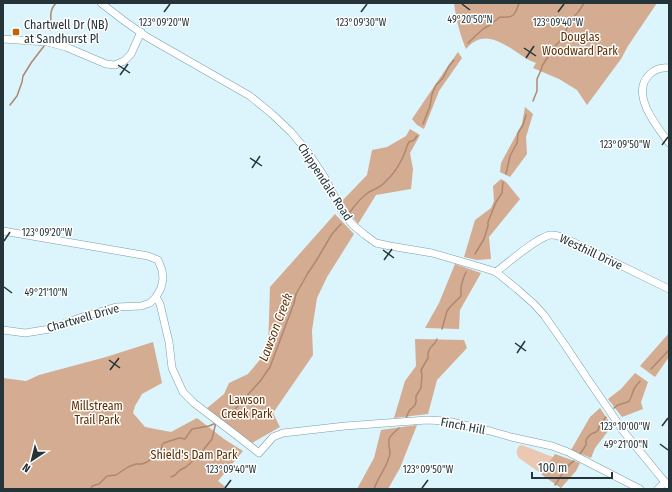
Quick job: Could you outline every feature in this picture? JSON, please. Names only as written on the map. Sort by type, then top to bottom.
[{"type":"street","points":[[3,39],[47,42],[66,47],[106,64],[115,65],[124,61],[131,54],[141,32],[101,3]]},
{"type":"street","name":"Chippendale Road","points":[[141,32],[250,96],[292,132],[325,178],[343,213],[365,236],[376,242],[390,246],[432,253],[496,272],[517,289],[544,315],[624,432],[667,484]]},
{"type":"street","points":[[669,68],[662,68],[650,74],[644,82],[642,91],[643,99],[648,110],[657,127],[669,143]]},
{"type":"street","points":[[3,232],[148,256],[158,260],[164,279],[156,298]]},
{"type":"street","name":"Westhill Drive","points":[[496,272],[535,242],[550,235],[558,236],[573,242],[669,289]]},
{"type":"street","name":"Chartwell Drive","points":[[3,330],[25,333],[50,329],[82,317],[116,307],[141,306],[150,303],[156,298]]},
{"type":"street","name":"Finch Hill","points":[[156,298],[160,304],[169,342],[172,368],[182,392],[194,404],[236,434],[259,453],[273,437],[283,433],[345,426],[427,420],[447,421],[552,446],[568,452],[640,489]]},
{"type":"street","points":[[658,489],[667,484]]},
{"type":"shaded area","points":[[522,445],[576,466],[561,488],[519,458],[517,450],[519,446]]},
{"type":"green space","name":"Douglas Woodward Park","points":[[454,3],[657,3],[621,59],[587,105],[577,90],[559,79],[533,68],[536,63],[495,40],[481,39],[473,42],[466,49],[458,27]]},
{"type":"green space","points":[[458,52],[462,58],[439,91],[424,129],[417,125],[412,119]]},
{"type":"green space","points":[[525,107],[533,114],[526,137],[527,154],[510,177],[500,172],[501,163],[522,124]]},
{"type":"green space","points":[[410,129],[420,135],[410,153],[413,169],[411,189],[376,195],[358,224],[342,201],[367,175],[372,150],[387,147],[406,136]]},
{"type":"green space","points":[[501,179],[506,182],[520,199],[489,237],[491,259],[477,260],[464,257],[475,220],[491,208],[494,201],[493,186]]},
{"type":"green space","name":"Lawson Creek Park","points":[[335,214],[354,234],[327,277],[317,298],[312,330],[313,355],[273,413],[280,427],[252,443],[206,409],[224,394],[229,383],[248,374],[268,350],[270,287]]},
{"type":"green space","points":[[455,264],[481,273],[460,310],[459,329],[425,328],[439,303]]},
{"type":"green space","points":[[669,333],[669,357],[655,377],[640,366]]},
{"type":"green space","points":[[415,339],[464,340],[467,348],[437,380],[428,414],[394,418],[405,381],[416,366]]},
{"type":"green space","points":[[153,342],[162,383],[142,394],[133,413],[145,427],[171,432],[197,418],[224,439],[243,451],[218,481],[228,489],[3,489],[3,378],[26,381],[39,375],[106,357]]},
{"type":"green space","points":[[635,373],[648,382],[641,402],[643,409],[622,417],[608,399],[621,389]]},
{"type":"green space","points":[[600,408],[612,426],[595,448],[591,458],[571,450],[590,417]]},
{"type":"green space","points":[[417,425],[400,468],[388,489],[357,489],[374,458],[381,430]]},
{"type":"green space","points":[[555,454],[580,463],[576,471],[561,488],[541,474]]},
{"type":"waterway","points":[[50,30],[51,13],[53,6],[56,3]]},
{"type":"waterway","name":"Lawson Creek","points":[[468,43],[483,29],[500,17],[508,17],[513,15],[519,3]]},
{"type":"waterway","points":[[533,101],[537,91],[537,79],[542,66],[555,46],[565,36],[568,22],[579,11],[584,3]]},
{"type":"waterway","points":[[10,105],[17,96],[23,76],[44,46]]},
{"type":"waterway","name":"Lawson Creek","points":[[423,124],[436,85],[443,78],[454,60]]},
{"type":"waterway","points":[[506,174],[510,156],[517,143],[518,133],[523,125],[526,115]]},
{"type":"waterway","name":"Lawson Creek","points":[[350,212],[364,196],[378,188],[390,177],[403,157],[409,142],[414,140],[417,136]]},
{"type":"waterway","points":[[475,254],[484,239],[488,222],[496,202],[502,193],[503,182]]},
{"type":"waterway","name":"Lawson Creek","points":[[220,419],[235,409],[261,380],[270,367],[296,294],[332,234],[341,224]]},
{"type":"waterway","points":[[442,329],[447,311],[461,296],[463,278],[466,272]]},
{"type":"waterway","points":[[406,418],[409,411],[415,405],[416,396],[421,388],[421,370],[428,358],[430,348],[437,339]]},
{"type":"waterway","points":[[651,369],[669,350]]},
{"type":"waterway","points":[[614,408],[629,401],[640,381]]},
{"type":"waterway","points":[[580,454],[586,445],[586,440],[588,437],[598,430],[600,424],[606,417]]},
{"type":"waterway","points":[[171,477],[186,467],[200,454],[212,439],[216,422]]},
{"type":"waterway","name":"Lawson Creek","points":[[91,489],[92,486],[99,484],[107,476],[116,475],[128,467],[147,462],[161,451],[164,443],[179,438],[185,439],[192,429],[209,426],[216,423]]},
{"type":"waterway","points":[[374,489],[389,457],[390,437],[399,428]]},
{"type":"waterway","points":[[555,485],[566,469],[574,461]]},
{"type":"place","name":"Chartwell Dr (NB) at Sandhurst Pl","points":[[16,32]]},
{"type":"park label","name":"Millstream Trail Park","points":[[97,413]]},
{"type":"park label","name":"Shield's Dam Park","points":[[194,455]]}]
